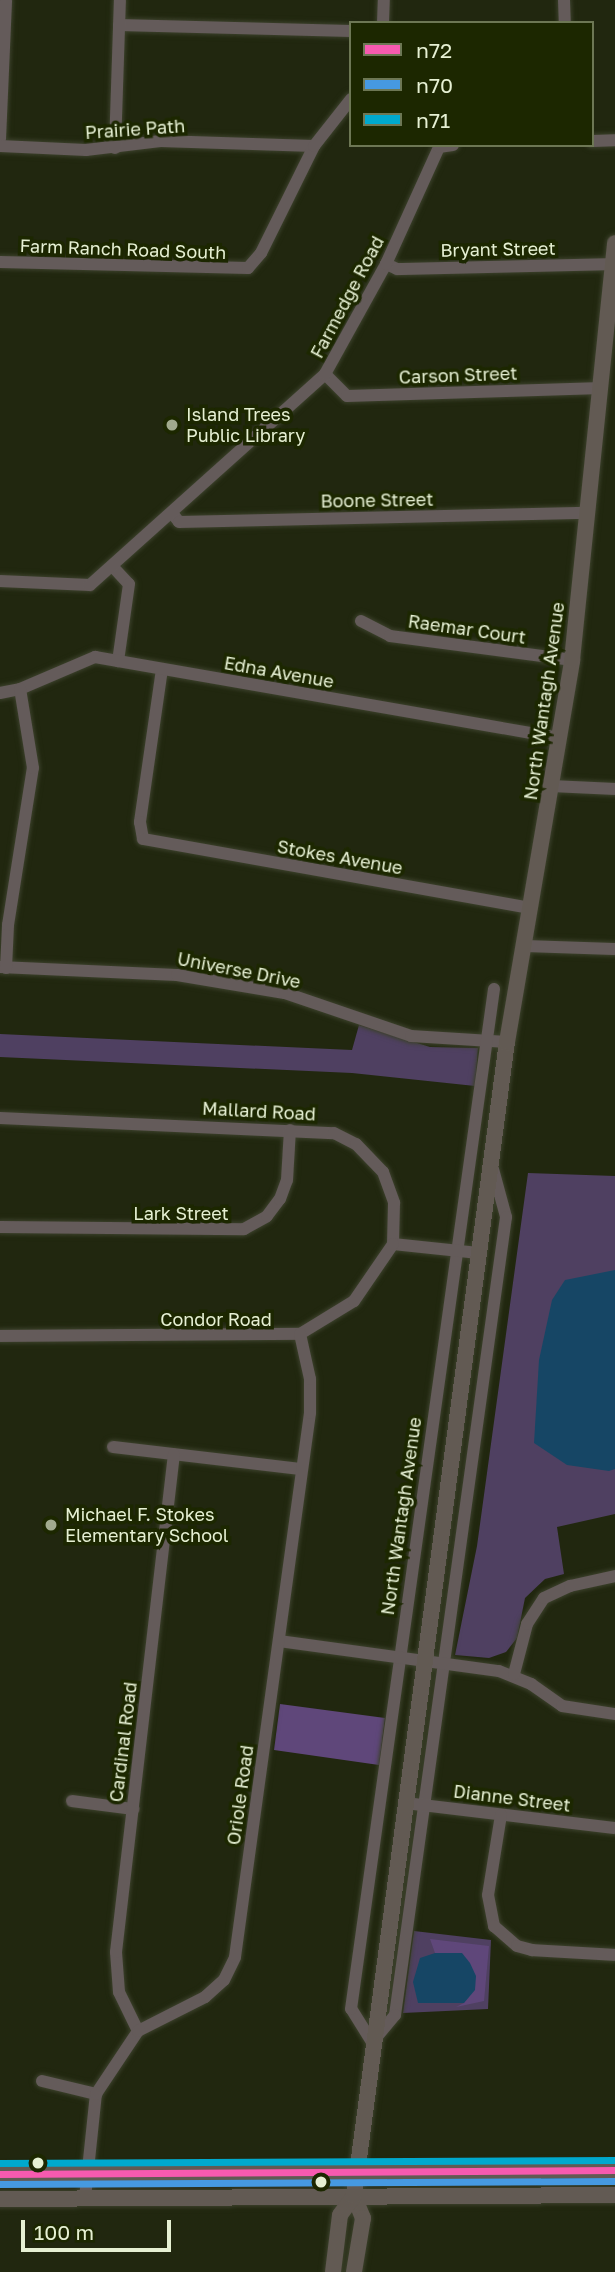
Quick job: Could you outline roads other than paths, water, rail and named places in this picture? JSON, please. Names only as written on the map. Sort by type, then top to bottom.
[{"type":"main road","name":"North Wantagh Avenue","points":[[354,2196],[372,2042],[507,1042],[572,660],[615,243]]},
{"type":"main road","points":[[0,2174],[615,2170]]},
{"type":"main road","points":[[0,2199],[615,2194]]},
{"type":"main road","points":[[333,2272],[340,2216],[354,2196]]},
{"type":"main road","points":[[354,2196],[363,2218],[354,2272]]},
{"type":"street","points":[[0,139],[6,0]]},
{"type":"street","points":[[115,148],[120,0]]},
{"type":"street","points":[[383,0],[383,21]]},
{"type":"street","points":[[564,0],[565,21]]},
{"type":"street","points":[[119,25],[349,32]]},
{"type":"street","points":[[313,146],[349,103]]},
{"type":"street","points":[[594,141],[615,140]]},
{"type":"street","name":"Prairie Path","points":[[0,146],[115,148],[160,141],[313,146]]},
{"type":"street","name":"Farm Ranch Road South","points":[[0,262],[246,269],[261,253],[313,146]]},
{"type":"street","name":"Farmedge Road","points":[[0,581],[90,584],[114,566],[325,374],[386,264],[442,147]]},
{"type":"street","name":"Bryant Street","points":[[386,264],[397,269],[611,264]]},
{"type":"street","name":"Carson Street","points":[[325,374],[347,396],[602,388]]},
{"type":"street","name":"Boone Street","points":[[172,513],[179,522],[588,513]]},
{"type":"street","points":[[114,566],[129,584],[118,661]]},
{"type":"street","name":"Raemar Court","points":[[361,621],[390,636],[572,660]]},
{"type":"street","name":"Edna Avenue","points":[[0,693],[20,689],[82,660],[118,661],[559,738]]},
{"type":"street","name":"Stokes Avenue","points":[[162,669],[140,822],[143,839],[530,908]]},
{"type":"street","points":[[3,967],[33,768],[20,689]]},
{"type":"street","points":[[552,786],[615,789]]},
{"type":"street","points":[[524,946],[615,949]]},
{"type":"street","name":"Universe Drive","points":[[3,967],[177,975],[285,993],[411,1036],[507,1042]]},
{"type":"street","name":"North Wantagh Avenue","points":[[491,1161],[506,1217],[395,2015],[372,2042],[351,2009],[494,989]]},
{"type":"street","name":"Mallard Road","points":[[0,1118],[334,1133],[370,1155],[392,1192],[393,1244]]},
{"type":"street","name":"Lark Street","points":[[0,1227],[244,1229],[267,1216],[280,1199],[287,1180],[290,1130]]},
{"type":"street","points":[[300,1334],[354,1301],[393,1244],[479,1253]]},
{"type":"street","name":"Condor Road","points":[[0,1336],[300,1334]]},
{"type":"street","name":"Oriole Road","points":[[85,2198],[96,2094],[138,2031],[205,1997],[224,1980],[235,1957],[310,1397],[300,1334]]},
{"type":"street","points":[[113,1447],[301,1469]]},
{"type":"street","name":"Cardinal Road","points":[[138,2031],[116,1976],[132,1809],[174,1454]]},
{"type":"street","points":[[514,1674],[527,1625],[544,1598],[570,1586],[615,1576]]},
{"type":"street","points":[[279,1641],[514,1674],[562,1706],[615,1714]]},
{"type":"street","points":[[72,1801],[132,1809]]},
{"type":"street","name":"Dianne Street","points":[[405,1802],[615,1828]]},
{"type":"street","points":[[501,1815],[488,1906],[499,1932],[517,1946],[532,1950],[615,1955]]},
{"type":"street","points":[[42,2081],[96,2094]]},
{"type":"water","points":[[615,1270],[615,1469],[609,1471],[567,1465],[534,1443],[539,1360],[552,1300],[565,1280]]},
{"type":"water","points":[[435,1953],[462,1953],[470,1963],[476,1976],[475,1990],[464,2003],[418,2003],[413,1982],[420,1958]]},
{"type":"place","name":"Island Trees Public Library","points":[[172,425]]},
{"type":"place","name":"Michael F. Stokes Elementary School","points":[[51,1525]]}]
